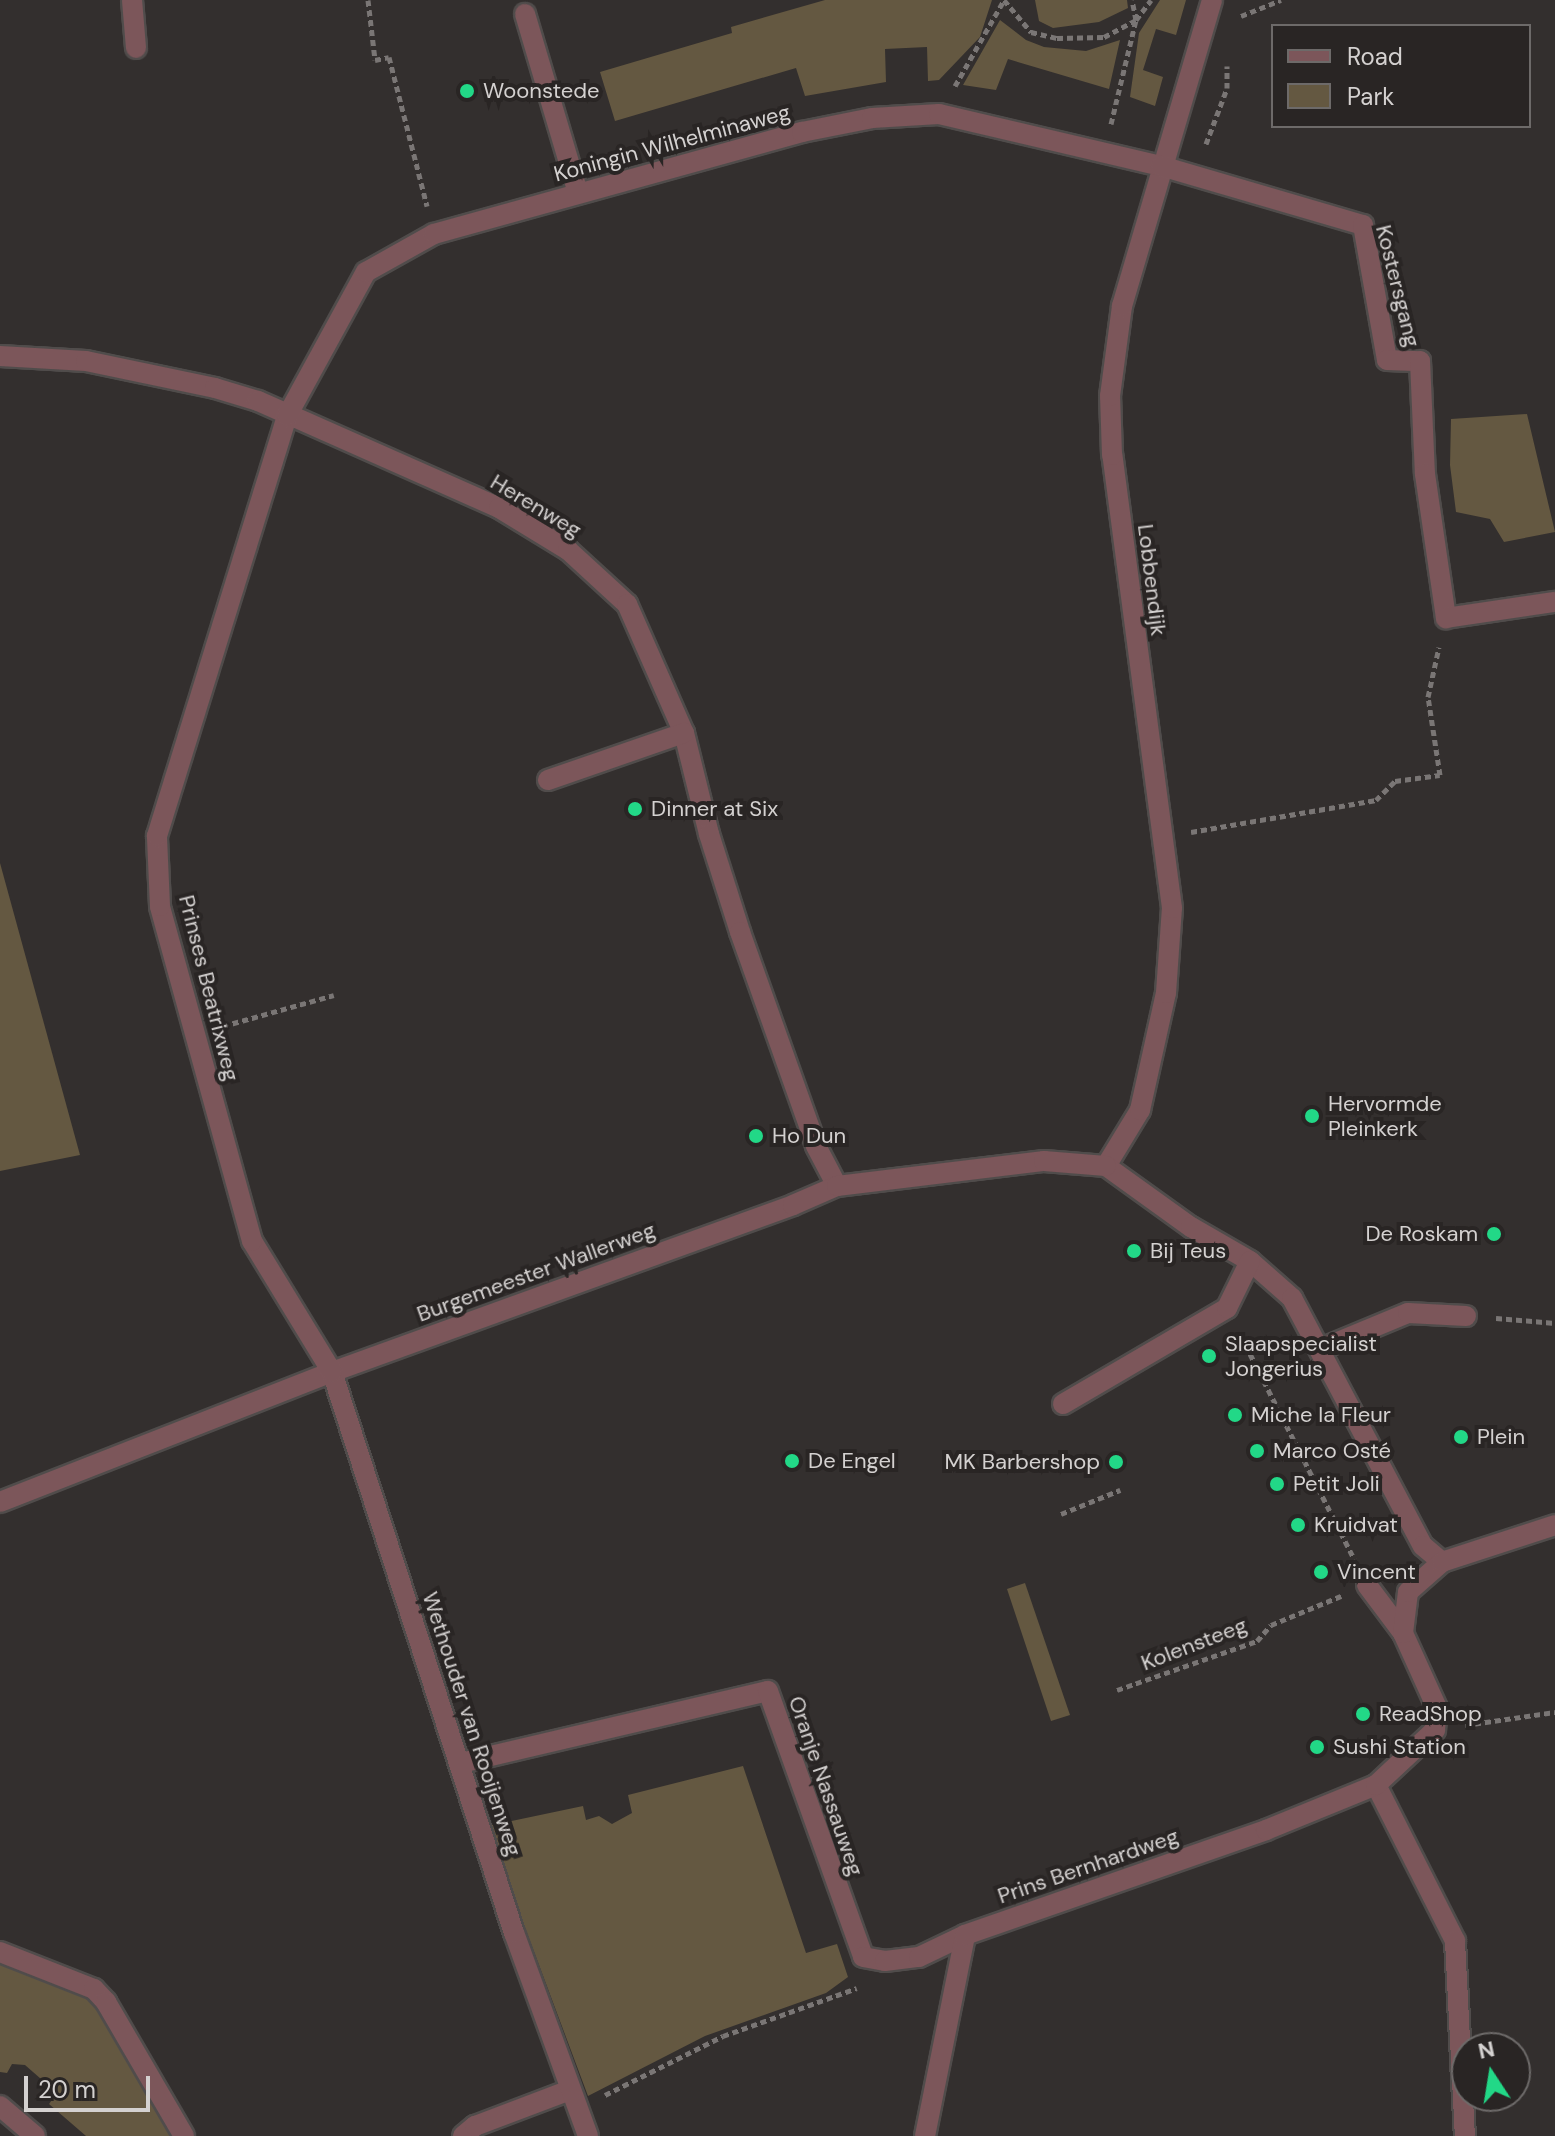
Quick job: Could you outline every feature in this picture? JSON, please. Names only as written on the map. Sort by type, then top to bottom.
[{"type":"street","points":[[132,0],[136,48]]},
{"type":"street","name":"Lobbendijk","points":[[1106,1166],[1140,1110],[1166,993],[1172,908],[1112,455],[1110,396],[1122,306],[1212,0]]},
{"type":"street","points":[[525,14],[578,193]]},
{"type":"street","name":"Koningin Wilhelminaweg","points":[[287,416],[366,272],[434,234],[802,132],[872,118],[939,114],[1161,166]]},
{"type":"street","name":"Kostersgang","points":[[1161,166],[1363,225],[1387,360],[1420,361],[1425,474],[1446,618]]},
{"type":"street","name":"Herenweg","points":[[0,356],[86,361],[215,388],[258,401],[499,508],[568,550],[627,604],[684,733],[709,834],[740,932],[816,1146],[837,1186]]},
{"type":"street","name":"Prinses Beatrixweg","points":[[287,416],[157,836],[160,906],[252,1241],[332,1372]]},
{"type":"street","points":[[1446,618],[1555,602]]},
{"type":"street","points":[[548,780],[684,733]]},
{"type":"street","name":"Burgemeester Wallerweg","points":[[0,1502],[332,1372],[793,1205],[837,1186],[1044,1161],[1106,1166]]},
{"type":"street","points":[[1106,1166],[1191,1227],[1250,1261],[1292,1298],[1423,1546],[1442,1562]]},
{"type":"street","points":[[1063,1404],[1227,1308],[1250,1261]]},
{"type":"street","points":[[1321,1349],[1408,1313],[1466,1316]]},
{"type":"street","name":"Wethouder van Rooijenweg","points":[[332,1372],[514,1933],[588,2136]]},
{"type":"street","points":[[1403,1633],[1408,1592],[1442,1562],[1555,1525]]},
{"type":"street","points":[[1367,1585],[1403,1633],[1437,1708],[1435,1730]]},
{"type":"street","name":"Oranje Nassauweg","points":[[461,1763],[768,1691],[854,1939],[863,1957],[885,1961]]},
{"type":"street","name":"Prins Bernhardweg","points":[[965,1935],[1266,1830],[1376,1785],[1435,1730]]},
{"type":"street","points":[[1376,1785],[1455,1941],[1465,2136]]},
{"type":"street","points":[[885,1961],[919,1957],[965,1935]]},
{"type":"street","points":[[925,2136],[965,1935]]},
{"type":"street","points":[[0,1952],[94,1989],[106,2002],[184,2136]]},
{"type":"street","points":[[463,2136],[475,2126],[570,2090]]},
{"type":"street","points":[[0,2106],[35,2136]]},
{"type":"path","points":[[368,0],[375,60],[389,57],[434,234]]},
{"type":"path","points":[[939,114],[1004,0],[1031,32],[1057,38],[1104,37],[1136,20]]},
{"type":"path","points":[[1132,0],[1136,20]]},
{"type":"path","points":[[1119,93],[1136,20],[1151,0]]},
{"type":"path","points":[[1163,837],[1376,800],[1395,781],[1440,775],[1428,697],[1446,618]]},
{"type":"path","points":[[195,1034],[334,995]]},
{"type":"path","points":[[1227,1308],[1367,1585]]},
{"type":"path","points":[[1466,1316],[1555,1323]]},
{"type":"path","points":[[1263,1419],[1280,1410]]},
{"type":"path","points":[[1061,1514],[1120,1490]]},
{"type":"path","name":"Kolensteeg","points":[[1117,1690],[1257,1641],[1271,1625],[1367,1585]]},
{"type":"path","points":[[1435,1730],[1555,1712]]},
{"type":"path","points":[[570,2090],[595,2101],[723,2036],[870,1983],[885,1961]]},
{"type":"green space","points":[[825,0],[992,0],[980,37],[939,80],[928,81],[927,47],[885,49],[886,82],[805,96],[796,68],[615,121],[600,72],[732,33],[731,27]]},
{"type":"green space","points":[[1035,0],[1127,0],[1128,8],[1099,22],[1053,28],[1039,21]]},
{"type":"green space","points":[[1160,0],[1186,0],[1176,35],[1156,29],[1143,70],[1163,77],[1155,106],[1130,97],[1139,33]]},
{"type":"green space","points":[[1000,20],[1026,40],[1044,47],[1086,51],[1120,40],[1109,89],[1008,59],[996,90],[963,85]]},
{"type":"green space","points":[[1527,414],[1555,532],[1504,542],[1490,519],[1456,512],[1450,465],[1451,419]]},
{"type":"green space","points":[[0,863],[80,1155],[0,1171]]},
{"type":"green space","points":[[1025,1583],[1070,1715],[1051,1721],[1007,1589]]},
{"type":"green space","points":[[743,1766],[806,1953],[837,1944],[848,1977],[826,1993],[705,2036],[588,2096],[487,1826],[583,1806],[586,1820],[599,1816],[612,1824],[632,1813],[628,1795]]},
{"type":"green space","points":[[0,1960],[92,1999],[174,2136],[86,2136],[49,2104],[57,2093],[25,2065],[12,2064],[7,2073],[0,2072]]},
{"type":"place","name":"Woonstede","points":[[467,91]]},
{"type":"place","name":"Dinner at Six","points":[[635,809]]},
{"type":"place","name":"Hervormde Pleinkerk","points":[[1312,1116]]},
{"type":"place","name":"Ho Dun","points":[[756,1136]]},
{"type":"place","name":"De Roskam","points":[[1494,1234]]},
{"type":"place","name":"Bij Teus","points":[[1134,1251]]},
{"type":"place","name":"Slaapspecialist Jongerius","points":[[1209,1356]]},
{"type":"place","name":"Miche la Fleur","points":[[1235,1415]]},
{"type":"place","name":"Plein","points":[[1461,1437]]},
{"type":"place","name":"Marco Osté","points":[[1257,1451]]},
{"type":"place","name":"De Engel","points":[[792,1461]]},
{"type":"place","name":"MK Barbershop","points":[[1116,1462]]},
{"type":"place","name":"Petit Joli","points":[[1277,1484]]},
{"type":"place","name":"Kruidvat","points":[[1298,1525]]},
{"type":"place","name":"Vincent","points":[[1321,1572]]},
{"type":"place","name":"ReadShop","points":[[1363,1714]]},
{"type":"place","name":"Sushi Station","points":[[1317,1747]]}]
